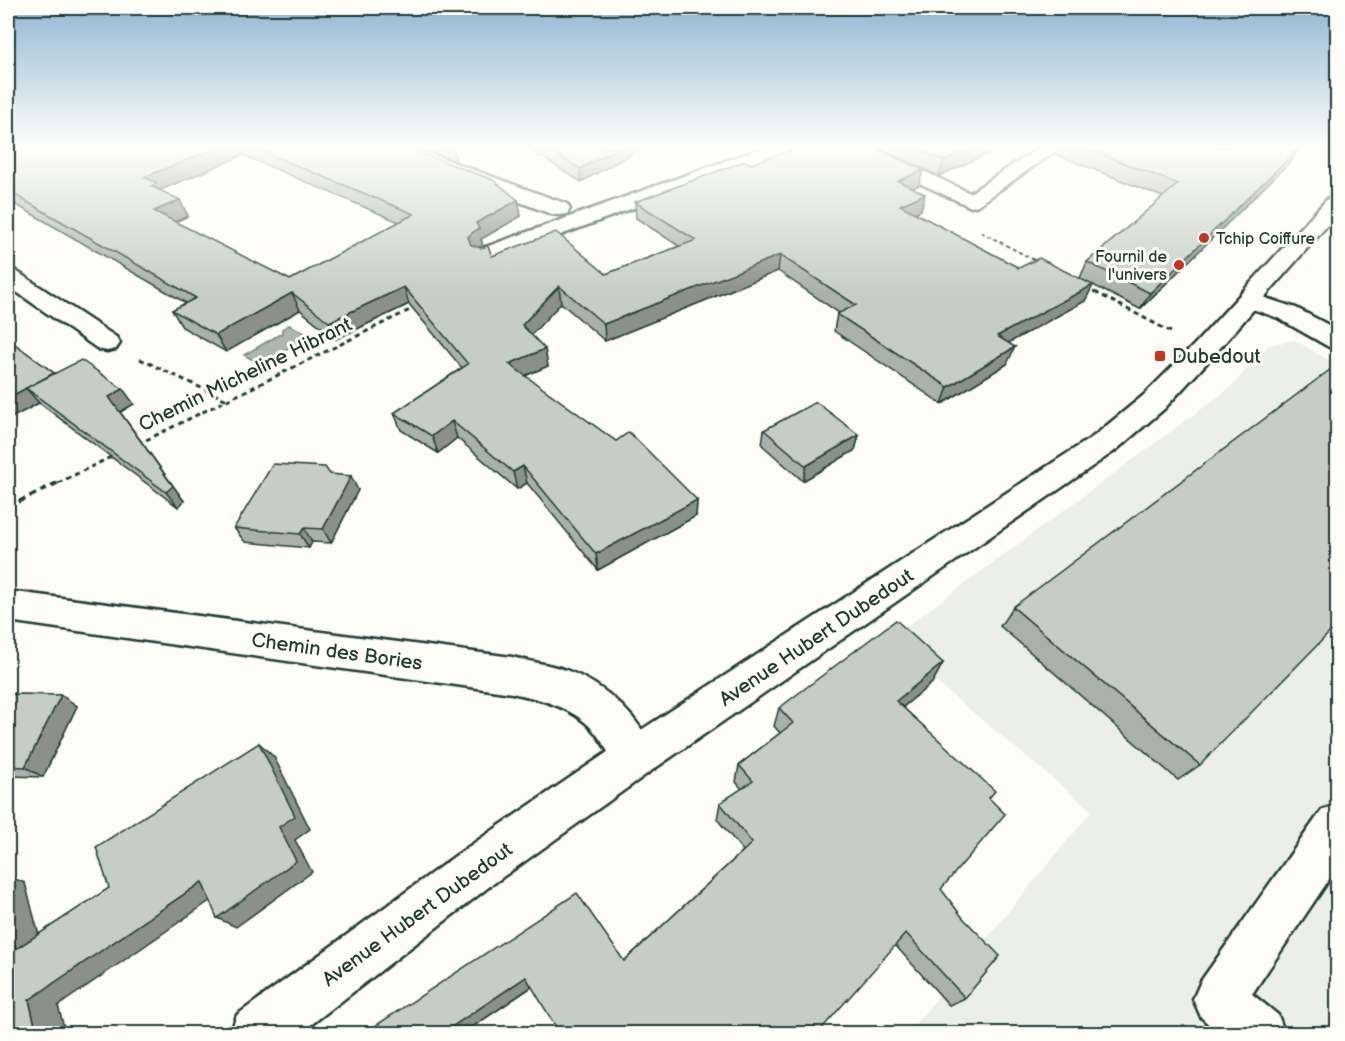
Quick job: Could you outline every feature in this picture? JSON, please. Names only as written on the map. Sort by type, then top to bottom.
[{"type":"street","points":[[523,196],[559,209]]},
{"type":"street","points":[[485,255],[648,196]]},
{"type":"street","points":[[960,196],[971,201],[979,196]]},
{"type":"street","name":"Avenue Hubert Dubedout","points":[[256,1034],[474,870],[636,757],[1105,443],[1154,402],[1334,209]]},
{"type":"street","points":[[8,276],[107,343]]},
{"type":"street","points":[[1250,300],[1287,313],[1338,341]]},
{"type":"street","name":"Chemin des Bories","points":[[8,606],[512,675],[563,687],[606,715],[636,757]]},
{"type":"street","points":[[1258,1034],[1219,999],[1338,826]]},
{"type":"path","points":[[971,201],[958,220],[1040,264]]},
{"type":"path","points":[[1081,285],[1204,350]]},
{"type":"path","name":"Chemin Micheline Hibrant","points":[[133,446],[420,305]]},
{"type":"path","points":[[107,343],[227,400]]},
{"type":"path","name":"Chemin Micheline Hibrant","points":[[8,507],[122,451]]},
{"type":"shaded area","points":[[289,325],[309,335],[262,365],[244,355],[282,333],[282,329]]},
{"type":"shaded area","points":[[1295,340],[1337,365],[1337,1033],[908,1033],[1092,811],[887,641],[1230,388],[1269,345]]},
{"type":"building","points":[[16,196],[171,196],[180,200],[154,211],[290,280],[414,214],[369,196],[512,196],[518,200],[476,223],[479,229],[468,237],[471,245],[481,248],[488,246],[492,256],[556,232],[606,274],[696,240],[635,202],[652,196],[921,196],[900,205],[1019,268],[1039,258],[1093,285],[997,336],[1015,347],[948,387],[837,314],[856,305],[780,255],[604,324],[559,286],[522,325],[545,349],[509,364],[616,441],[629,432],[697,500],[596,554],[523,466],[513,472],[452,421],[432,436],[394,413],[468,364],[404,287],[329,322],[292,293],[216,335],[172,310],[196,298]]},
{"type":"building","points":[[1164,196],[1250,196],[1150,293],[1087,262]]},
{"type":"building","points":[[8,339],[54,373],[8,398]]},
{"type":"building","points":[[81,360],[123,389],[109,397],[173,486],[166,492],[26,388]]},
{"type":"building","points":[[1335,366],[1338,367],[1338,624],[1200,765],[1013,607]]},
{"type":"building","points":[[816,402],[859,435],[806,466],[764,430]]},
{"type":"building","points":[[273,464],[325,467],[330,474],[351,476],[323,529],[304,528],[300,534],[234,528]]},
{"type":"building","points":[[896,620],[943,663],[896,701],[995,791],[989,798],[1005,814],[941,889],[963,918],[1000,956],[965,998],[906,933],[817,1034],[560,1034],[526,977],[441,1034],[363,1034],[577,893],[624,961],[752,843],[720,803],[753,781],[739,765],[793,723],[779,708]]},
{"type":"building","points":[[8,694],[61,695],[25,767],[8,766]]},
{"type":"building","points":[[259,743],[295,816],[279,827],[296,861],[217,918],[202,882],[29,1000],[37,1034],[8,1034],[8,914],[16,949],[109,888],[96,847]]},
{"type":"place","name":"Tchip Coiffure","points":[[1204,238]]},
{"type":"place","name":"Fournil de l'univers","points":[[1179,265]]},
{"type":"place","name":"Dubedout","points":[[1160,356]]}]
